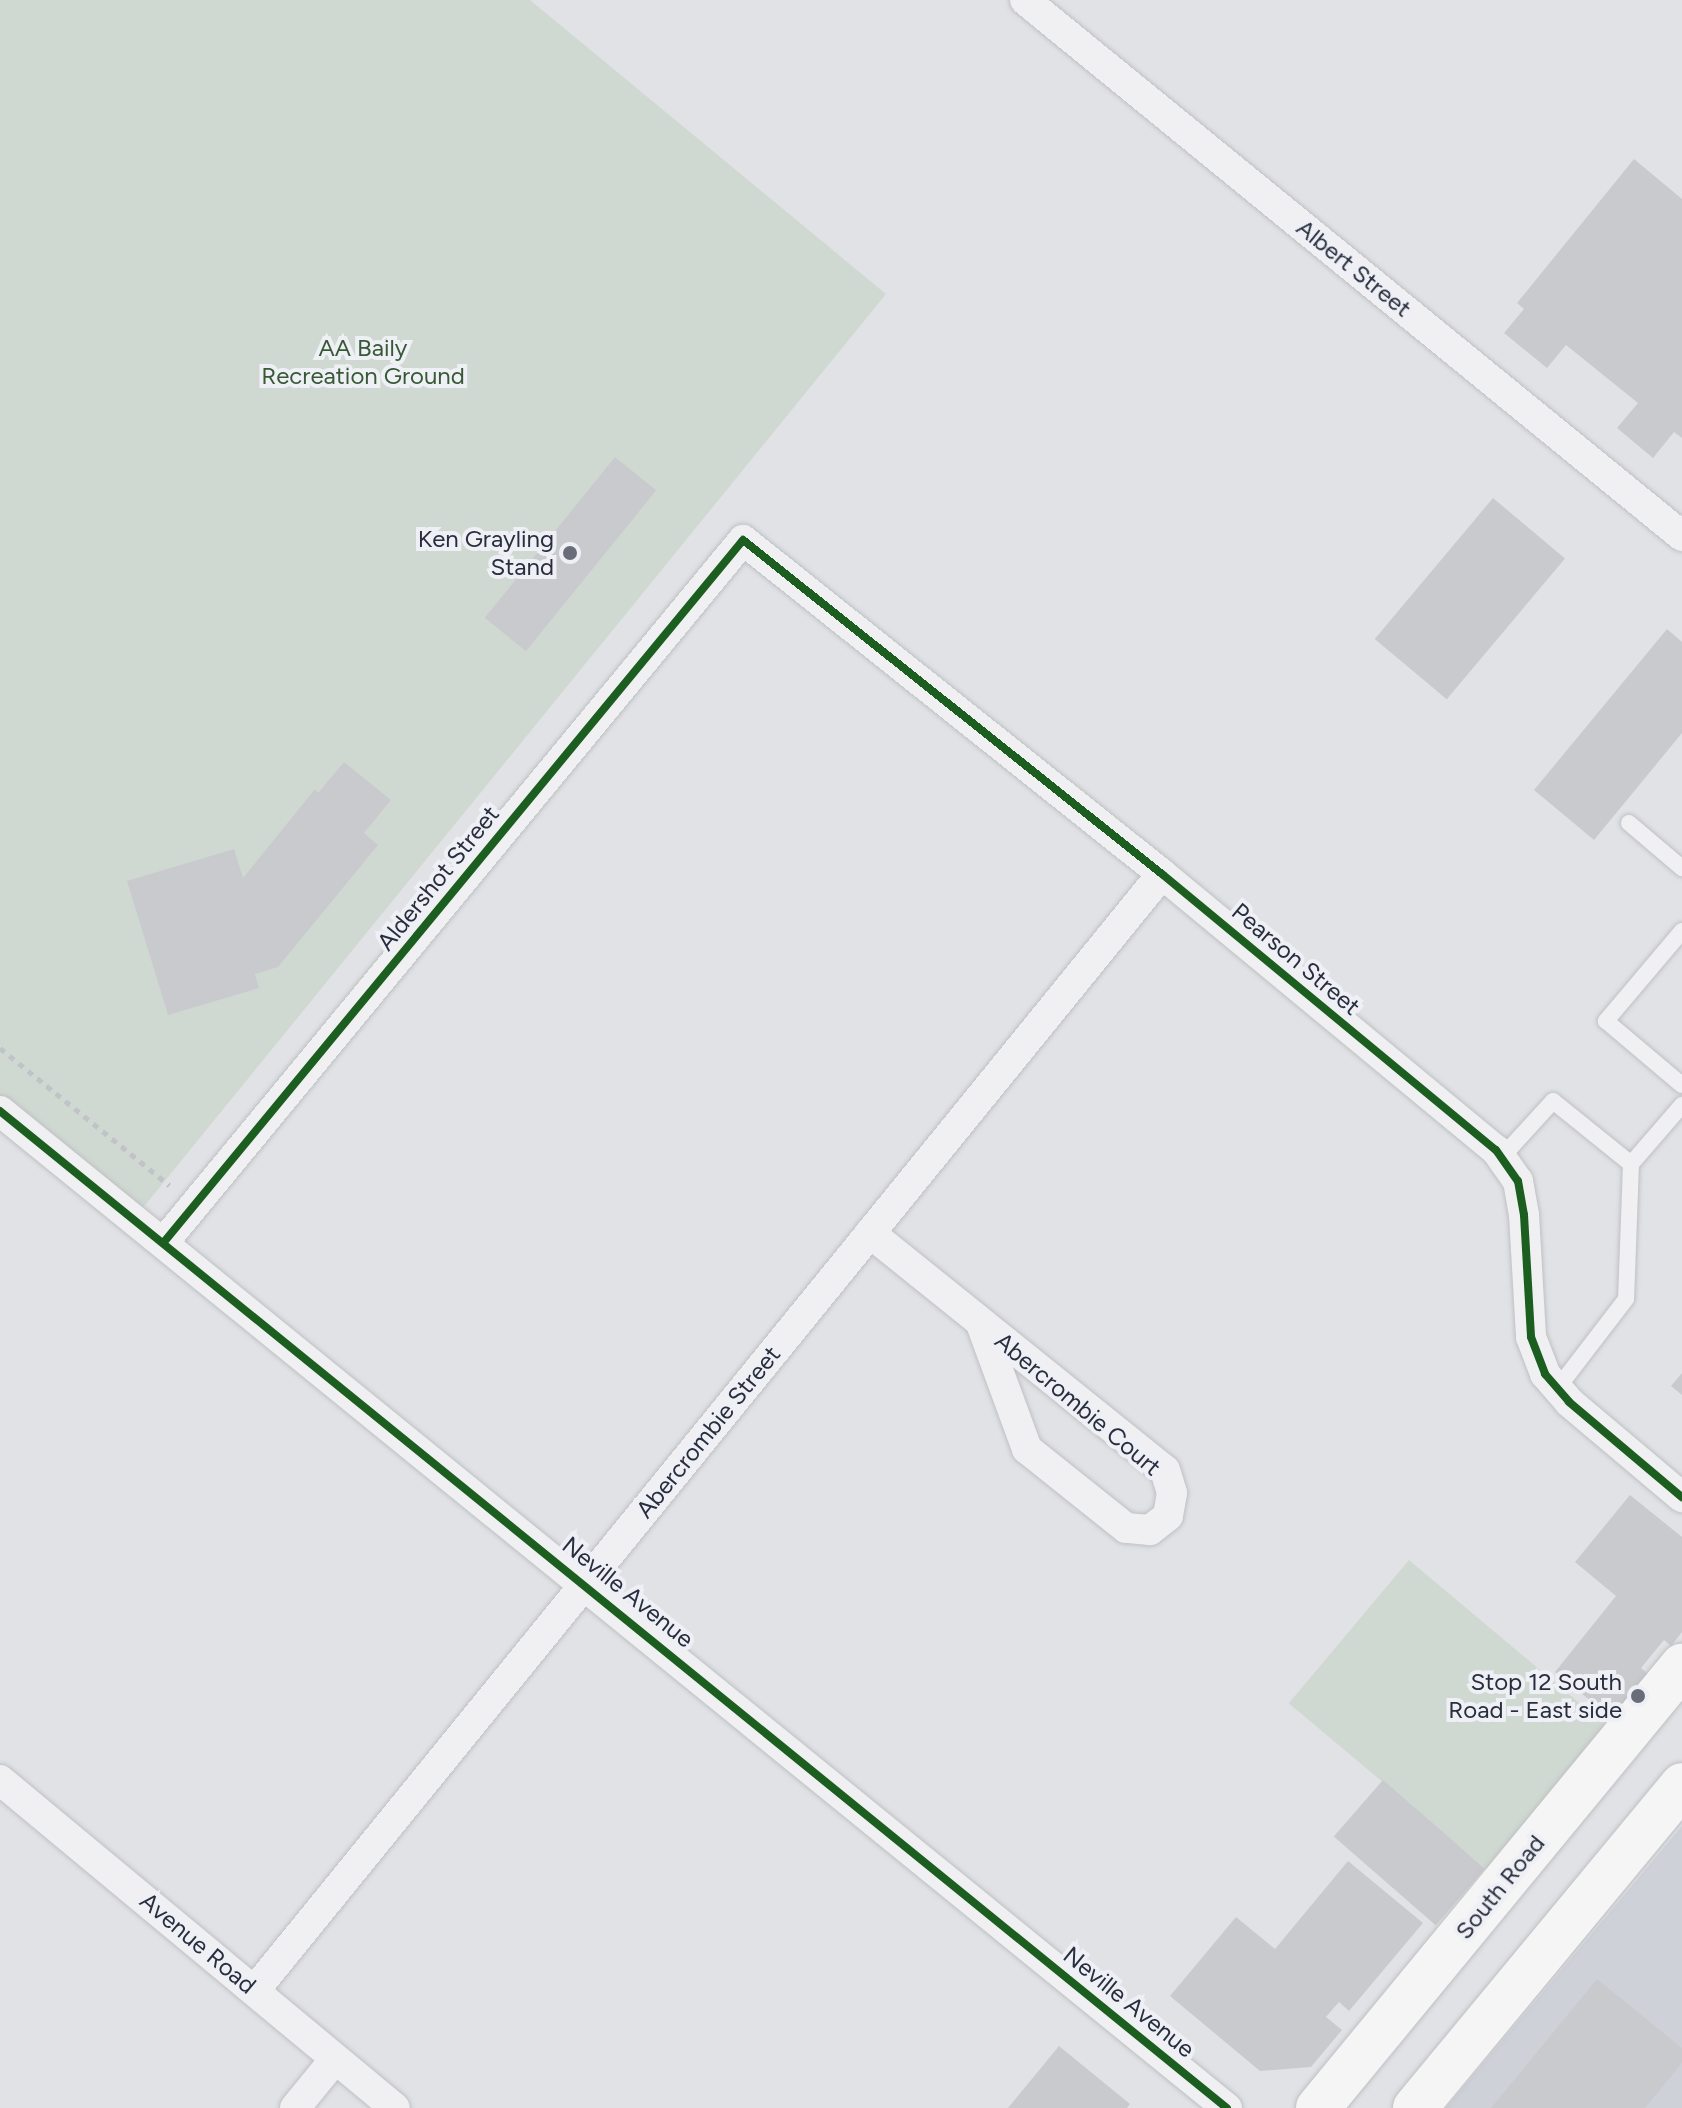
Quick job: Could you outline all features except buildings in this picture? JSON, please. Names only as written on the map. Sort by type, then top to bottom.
[{"type":"highway","name":"South Road","points":[[1318,2108],[1682,1666]]},
{"type":"highway","points":[[1415,2108],[1682,1785]]},
{"type":"street","name":"Albert Street","points":[[1025,0],[1682,536]]},
{"type":"street","name":"Pearson Street","points":[[743,540],[1162,874],[1501,1158],[1518,1181],[1524,1215],[1531,1337],[1545,1374],[1557,1389],[1682,1497]]},
{"type":"street","name":"Aldershot Street","points":[[164,1242],[743,540]]},
{"type":"street","name":"Abercrombie Street","points":[[255,1990],[1162,874]]},
{"type":"street","name":"Neville Avenue","points":[[0,1111],[585,1583],[1227,2108]]},
{"type":"street","name":"Abercrombie Court","points":[[870,1233],[1165,1470],[1172,1493],[1168,1516],[1150,1530],[1126,1528],[1027,1449],[981,1324]]},
{"type":"street","name":"Avenue Road","points":[[0,1780],[395,2108]]},
{"type":"street","points":[[295,2108],[335,2059]]},
{"type":"lane","points":[[1629,823],[1682,868]]},
{"type":"lane","points":[[1679,942],[1606,1021],[1682,1085]]},
{"type":"lane","points":[[1501,1158],[1553,1101],[1631,1164]]},
{"type":"lane","points":[[1557,1389],[1626,1299],[1631,1164],[1682,1105]]},
{"type":"path","points":[[0,1048],[195,1205]]},
{"type":"shaded area","points":[[1682,1826],[1682,2108],[1446,2108]]},
{"type":"green space","name":"AA Baily Recreation Ground","points":[[0,0],[530,0],[886,294],[138,1214],[0,1104]]},
{"type":"green space","points":[[1409,1560],[1607,1726],[1487,1870],[1289,1703]]},
{"type":"cycle path","points":[[164,1242],[743,540],[1162,874],[1496,1150],[1518,1181],[1524,1215],[1531,1337],[1545,1374],[1569,1402],[1682,1497]]},
{"type":"cycle path","points":[[0,1111],[1227,2108]]},
{"type":"place","name":"Ken Grayling Stand","points":[[570,553]]},
{"type":"place","name":"Stop 12 South Road - East side","points":[[1638,1696]]}]
